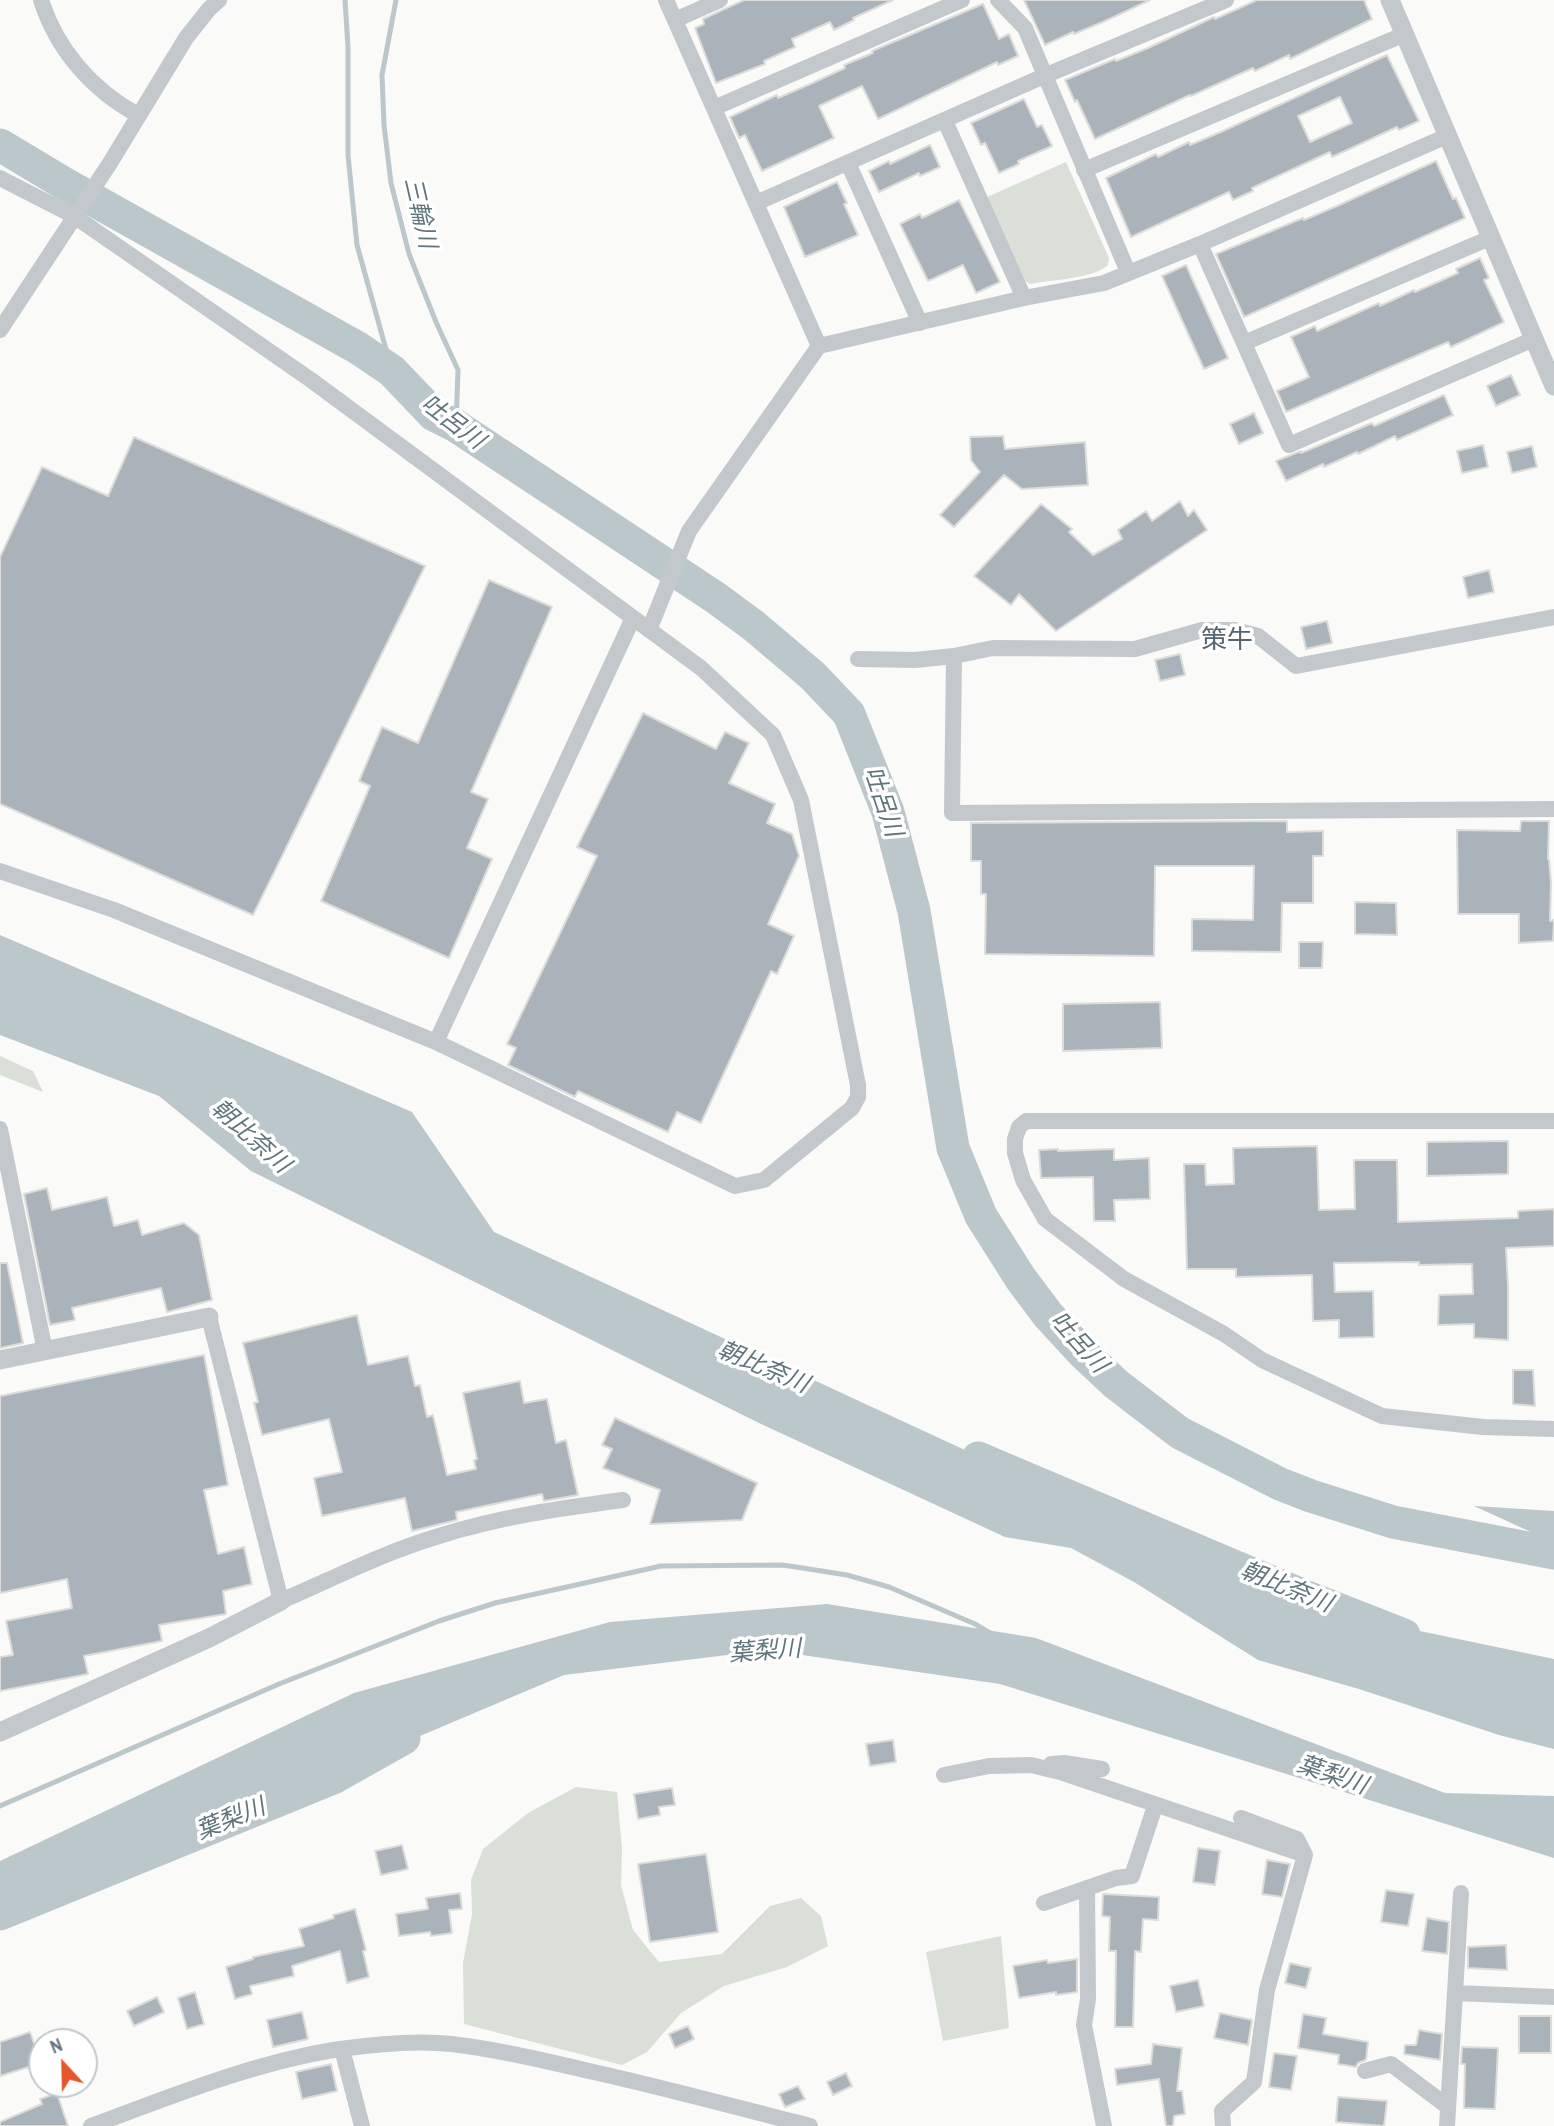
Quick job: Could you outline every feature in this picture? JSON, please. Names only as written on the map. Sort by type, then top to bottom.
[{"type":"street","points":[[41,0],[53,31],[79,69],[117,103],[138,115]]},
{"type":"street","points":[[0,330],[110,163],[186,38],[219,0]]},
{"type":"street","points":[[666,0],[820,346]]},
{"type":"street","points":[[675,20],[720,0]]},
{"type":"street","points":[[714,108],[962,0]]},
{"type":"street","points":[[999,0],[1025,28],[1128,272]]},
{"type":"street","points":[[756,203],[1044,76],[1226,0]]},
{"type":"street","points":[[1390,0],[1554,386]]},
{"type":"street","points":[[1084,170],[1405,34]]},
{"type":"street","points":[[945,121],[1024,298]]},
{"type":"street","points":[[649,630],[689,531],[820,346],[1024,298],[1104,283],[1447,136]]},
{"type":"street","points":[[848,163],[920,323]]},
{"type":"street","points":[[0,178],[74,216],[311,380],[701,668],[773,735],[801,800],[858,1084],[858,1097],[852,1108],[764,1180],[735,1186],[436,1042],[114,910],[0,872]]},
{"type":"street","points":[[1244,343],[1490,238]]},
{"type":"street","points":[[1200,244],[1289,445],[1534,339]]},
{"type":"street","points":[[858,659],[915,660],[993,648],[1135,649],[1202,629],[1235,631],[1258,636],[1296,666],[1554,617]]},
{"type":"street","points":[[436,1042],[633,618]]},
{"type":"street","points":[[954,656],[952,813],[1554,809]]},
{"type":"street","points":[[1554,1121],[1026,1121],[1019,1127],[1015,1139],[1015,1153],[1023,1180],[1045,1219],[1124,1279],[1224,1334],[1262,1360],[1382,1416],[1483,1427],[1554,1429]]},
{"type":"street","points":[[0,1129],[45,1351]]},
{"type":"street","points":[[0,1360],[209,1317],[281,1601]]},
{"type":"street","points":[[0,1732],[209,1638],[281,1601],[436,1537],[498,1520],[623,1500]]},
{"type":"street","points":[[944,1775],[989,1766],[1064,1763],[1102,1769]]},
{"type":"street","points":[[1031,1765],[1060,1772],[1305,1854]]},
{"type":"street","points":[[1044,1903],[1116,1878],[1132,1876],[1155,1805]]},
{"type":"street","points":[[1223,2126],[1222,2111],[1254,2082],[1268,1990],[1305,1854],[1297,1839],[1241,1818]]},
{"type":"street","points":[[1087,1888],[1088,1999],[1084,2025],[1104,2126]]},
{"type":"street","points":[[1447,2126],[1461,1893]]},
{"type":"street","points":[[1455,1993],[1554,1997]]},
{"type":"street","points":[[92,2126],[249,2070],[298,2057],[386,2044],[450,2044],[513,2054],[810,2126]]},
{"type":"street","points":[[342,2049],[362,2126]]},
{"type":"street","points":[[1365,2071],[1391,2064],[1447,2106]]},
{"type":"shaded area","points":[[1066,162],[1109,258],[1108,264],[1088,275],[1030,284],[1025,281],[987,197]]},
{"type":"shaded area","points":[[0,1056],[33,1071],[43,1092],[0,1075]]},
{"type":"shaded area","points":[[576,1787],[617,1792],[622,1849],[621,1885],[633,1930],[659,1962],[722,1954],[770,1906],[801,1898],[821,1916],[828,1946],[787,1967],[724,1986],[681,2013],[647,2052],[622,2065],[464,2024],[463,1963],[472,1914],[471,1880],[483,1849],[528,1813]]},
{"type":"shaded area","points":[[1001,1936],[1009,2028],[943,2041],[926,1952]]},
{"type":"water","points":[[0,935],[412,1112],[494,1232],[1021,1476],[1319,1610],[1554,1659],[1554,1749],[1499,1735],[1359,1689],[1258,1660],[1134,1582],[1071,1548],[1005,1537],[759,1423],[251,1171],[159,1096],[0,1035]]},
{"type":"water","points":[[1474,1506],[1554,1511],[1554,1538],[1542,1537]]},
{"type":"water","points":[[827,1604],[1036,1638],[1445,1793],[1554,1796],[1554,1858],[1000,1684],[768,1650],[564,1675],[0,1914],[0,1861],[354,1693],[610,1622]]},
{"type":"building","points":[[744,0],[893,0],[834,30],[830,22],[792,39],[795,47],[764,61],[765,64],[716,83],[695,28],[704,24],[703,19]]},
{"type":"building","points":[[1024,0],[1150,0],[1045,45]]},
{"type":"building","points":[[1257,0],[1364,0],[1372,19],[1290,59],[1289,55],[1255,71],[1253,68],[1095,139],[1065,80],[1148,48]]},
{"type":"building","points":[[983,4],[999,39],[1009,34],[1018,56],[998,65],[997,62],[878,119],[862,86],[819,106],[834,138],[762,171],[745,135],[739,138],[730,117],[777,95],[778,98],[808,85],[845,68],[844,65],[873,53],[872,51]]},
{"type":"building","points":[[1387,55],[1419,121],[1399,130],[1397,127],[1332,157],[1330,152],[1252,188],[1253,191],[1233,200],[1229,192],[1131,237],[1106,178],[1156,154],[1158,157],[1189,142],[1190,145]],"holes":[[[1340,97],[1352,123],[1310,142],[1298,116]]]},
{"type":"building","points":[[1024,99],[1037,127],[1042,125],[1052,146],[999,173],[985,143],[981,145],[971,123]]},
{"type":"building","points":[[930,145],[940,167],[920,176],[919,173],[879,192],[869,171]]},
{"type":"building","points":[[1436,161],[1465,218],[1244,317],[1216,254],[1303,218],[1304,220]]},
{"type":"building","points":[[837,182],[858,235],[805,257],[784,207]]},
{"type":"building","points":[[959,200],[1000,282],[976,293],[963,265],[928,281],[900,224],[920,214],[922,218]]},
{"type":"building","points":[[1480,258],[1489,278],[1484,280],[1504,322],[1451,347],[1448,342],[1286,412],[1277,391],[1309,377],[1291,337],[1315,326],[1317,331],[1379,303],[1380,306],[1414,290],[1415,292],[1458,273],[1456,269]]},
{"type":"building","points":[[1186,265],[1228,358],[1204,369],[1162,276]]},
{"type":"building","points":[[1511,375],[1520,395],[1496,406],[1487,386]]},
{"type":"building","points":[[1444,395],[1453,415],[1397,440],[1395,436],[1358,454],[1357,452],[1324,467],[1323,464],[1286,481],[1276,461],[1372,423],[1374,426]]},
{"type":"building","points":[[1254,413],[1263,433],[1239,444],[1230,424]]},
{"type":"building","points":[[1003,436],[1005,449],[1085,442],[1088,485],[1022,489],[1004,475],[954,527],[940,515],[980,472],[971,460],[970,437]]},
{"type":"building","points":[[134,437],[425,566],[253,915],[0,804],[0,557],[42,467],[108,496]]},
{"type":"building","points":[[1483,445],[1488,467],[1462,473],[1457,451]]},
{"type":"building","points":[[1532,446],[1537,467],[1512,473],[1507,452]]},
{"type":"building","points":[[1180,501],[1188,516],[1194,510],[1207,530],[1056,631],[1019,594],[1011,605],[974,576],[1041,504],[1072,529],[1069,532],[1093,555],[1122,539],[1118,530],[1146,511],[1152,521]]},
{"type":"building","points":[[1489,570],[1494,592],[1468,598],[1463,577]]},
{"type":"building","points":[[489,580],[552,607],[471,792],[488,799],[467,848],[492,859],[449,958],[321,901],[370,786],[359,781],[382,727],[418,743]]},
{"type":"building","points":[[1327,621],[1332,643],[1306,649],[1301,627]]},
{"type":"building","points":[[1180,654],[1185,675],[1160,681],[1155,660]]},
{"type":"building","points":[[643,713],[716,749],[725,732],[749,743],[729,783],[775,804],[767,823],[792,834],[799,856],[768,924],[794,936],[777,974],[771,971],[701,1123],[677,1112],[668,1132],[578,1091],[575,1097],[508,1065],[516,1048],[507,1044],[597,856],[577,847]]},
{"type":"building","points":[[1287,821],[1287,832],[1323,831],[1323,856],[1313,856],[1313,903],[1282,903],[1281,952],[1192,951],[1192,919],[1253,920],[1254,866],[1155,866],[1154,956],[985,954],[986,894],[981,894],[981,861],[971,861],[971,823]]},
{"type":"building","points":[[1521,821],[1549,821],[1550,921],[1554,920],[1553,941],[1519,943],[1519,914],[1458,914],[1457,830],[1520,831]]},
{"type":"building","points":[[1355,902],[1396,903],[1397,935],[1355,934]]},
{"type":"building","points":[[1299,942],[1323,942],[1322,968],[1299,968]]},
{"type":"building","points":[[1160,1002],[1162,1048],[1063,1051],[1063,1004]]},
{"type":"building","points":[[1508,1141],[1508,1174],[1427,1176],[1427,1142]]},
{"type":"building","points":[[1317,1146],[1319,1210],[1355,1209],[1354,1160],[1397,1160],[1398,1222],[1518,1218],[1518,1211],[1554,1209],[1554,1246],[1506,1248],[1508,1340],[1474,1338],[1474,1324],[1438,1325],[1439,1295],[1473,1294],[1472,1264],[1334,1263],[1335,1292],[1373,1291],[1374,1337],[1339,1338],[1339,1320],[1313,1321],[1312,1275],[1236,1277],[1236,1269],[1187,1269],[1184,1164],[1205,1164],[1206,1185],[1234,1184],[1233,1148]]},
{"type":"building","points":[[1114,1149],[1114,1160],[1149,1158],[1150,1199],[1114,1200],[1115,1221],[1094,1221],[1093,1177],[1041,1178],[1039,1150]]},
{"type":"building","points":[[47,1188],[52,1210],[107,1197],[114,1226],[138,1220],[142,1235],[184,1223],[199,1235],[212,1300],[167,1312],[161,1288],[72,1308],[75,1320],[50,1325],[24,1194]]},
{"type":"building","points":[[0,1263],[7,1263],[23,1343],[0,1348]]},
{"type":"building","points":[[357,1315],[368,1365],[408,1356],[415,1386],[420,1385],[427,1417],[433,1415],[447,1475],[476,1469],[474,1460],[477,1459],[463,1393],[520,1381],[524,1403],[547,1399],[556,1443],[566,1440],[578,1495],[544,1501],[542,1494],[456,1512],[457,1520],[412,1531],[405,1498],[322,1516],[314,1478],[342,1472],[329,1419],[262,1435],[254,1403],[258,1402],[243,1343]]},
{"type":"building","points":[[204,1355],[228,1485],[204,1490],[218,1554],[244,1547],[252,1584],[223,1591],[226,1614],[159,1625],[162,1641],[84,1656],[88,1674],[0,1691],[0,1657],[13,1655],[6,1621],[72,1608],[67,1579],[0,1593],[0,1396]]},
{"type":"building","points":[[1513,1370],[1533,1370],[1535,1406],[1513,1404]]},
{"type":"building","points":[[615,1418],[757,1483],[742,1520],[650,1524],[660,1490],[603,1468],[612,1449],[602,1445]]},
{"type":"building","points":[[893,1740],[896,1762],[870,1766],[866,1744]]},
{"type":"building","points":[[672,1788],[675,1805],[659,1807],[660,1815],[638,1819],[634,1794]]},
{"type":"building","points":[[402,1845],[408,1869],[381,1875],[375,1851]]},
{"type":"building","points":[[1198,1848],[1220,1851],[1215,1885],[1193,1882]]},
{"type":"building","points":[[706,1854],[718,1932],[650,1942],[638,1864]]},
{"type":"building","points":[[1267,1860],[1290,1864],[1282,1897],[1262,1894]]},
{"type":"building","points":[[1386,1890],[1414,1894],[1408,1926],[1381,1922]]},
{"type":"building","points":[[460,1893],[462,1909],[449,1910],[452,1933],[431,1936],[430,1932],[399,1936],[396,1914],[428,1909],[426,1898]]},
{"type":"building","points":[[1103,1894],[1159,1897],[1158,1920],[1143,1919],[1141,1952],[1135,1951],[1133,2027],[1115,2027],[1116,1951],[1109,1951],[1110,1917],[1102,1916]]},
{"type":"building","points":[[355,1909],[366,1950],[363,1951],[369,1977],[347,1983],[340,1951],[292,1966],[294,1976],[250,1986],[252,1994],[235,1999],[226,1967],[253,1957],[304,1946],[299,1929]]},
{"type":"building","points":[[1427,1918],[1449,1922],[1447,1954],[1422,1951]]},
{"type":"building","points":[[1506,1945],[1507,1970],[1468,1968],[1468,1947]]},
{"type":"building","points":[[1077,1959],[1077,1992],[1056,1995],[1056,1992],[1019,1998],[1013,1966],[1047,1960],[1048,1963]]},
{"type":"building","points":[[1290,1963],[1311,1968],[1306,1988],[1285,1983]]},
{"type":"building","points":[[1198,1980],[1204,2006],[1176,2012],[1170,1986]]},
{"type":"building","points":[[195,1992],[204,2024],[187,2029],[178,1998]]},
{"type":"building","points":[[157,1997],[164,2012],[134,2026],[127,2011]]},
{"type":"building","points":[[302,2012],[308,2039],[273,2047],[267,2020]]},
{"type":"building","points":[[1220,2013],[1252,2020],[1248,2045],[1214,2038]]},
{"type":"building","points":[[1303,2014],[1326,2018],[1323,2034],[1368,2042],[1366,2060],[1358,2063],[1356,2067],[1338,2064],[1339,2055],[1298,2048]]},
{"type":"building","points":[[1519,2016],[1551,2016],[1551,2053],[1519,2053]]},
{"type":"building","points":[[688,2026],[694,2039],[675,2048],[669,2034]]},
{"type":"building","points":[[1419,2030],[1442,2034],[1440,2060],[1404,2054],[1405,2045],[1416,2045]]},
{"type":"building","points":[[28,2033],[28,2067],[0,2076],[0,2042]]},
{"type":"building","points":[[1153,2044],[1182,2048],[1177,2091],[1182,2091],[1185,2114],[1174,2116],[1173,2126],[1166,2126],[1159,2079],[1117,2085],[1115,2069],[1151,2064]]},
{"type":"building","points":[[1462,2047],[1498,2048],[1495,2109],[1464,2108],[1465,2064],[1461,2064]]},
{"type":"building","points":[[1274,2053],[1297,2056],[1291,2090],[1269,2087]]},
{"type":"building","points":[[331,2064],[337,2091],[302,2099],[296,2072]]},
{"type":"building","points":[[846,2073],[852,2086],[833,2095],[827,2082]]},
{"type":"building","points":[[798,2086],[805,2099],[785,2107],[779,2094]]},
{"type":"building","points":[[1338,2097],[1387,2101],[1384,2126],[1336,2122]]},
{"type":"building","points":[[59,2098],[68,2126],[0,2126],[0,2122],[42,2104],[40,2099]]},
{"type":"waterway","points":[[345,0],[348,155],[357,245],[392,371]]},
{"type":"waterway","name":"三輪川","points":[[396,0],[382,75],[384,125],[391,183],[409,254],[458,370],[456,426]]},
{"type":"waterway","name":"吐呂川","points":[[0,145],[358,348],[392,371],[434,415],[456,426],[754,626],[813,676],[849,714],[888,812],[914,911],[953,1148],[981,1216],[1021,1279],[1048,1315],[1116,1384],[1180,1433],[1280,1484],[1311,1496],[1393,1522],[1554,1553]]},
{"type":"waterway","name":"朝比奈川","points":[[978,1458],[1302,1595],[1404,1635]]},
{"type":"waterway","points":[[0,1806],[279,1684],[439,1621],[495,1603],[661,1566],[783,1565],[847,1575],[889,1587],[990,1633]]},
{"type":"waterway","name":"葉梨川","points":[[0,1914],[333,1778],[404,1738]]},
{"type":"district","name":"策牛","points":[[1227,641]]}]
